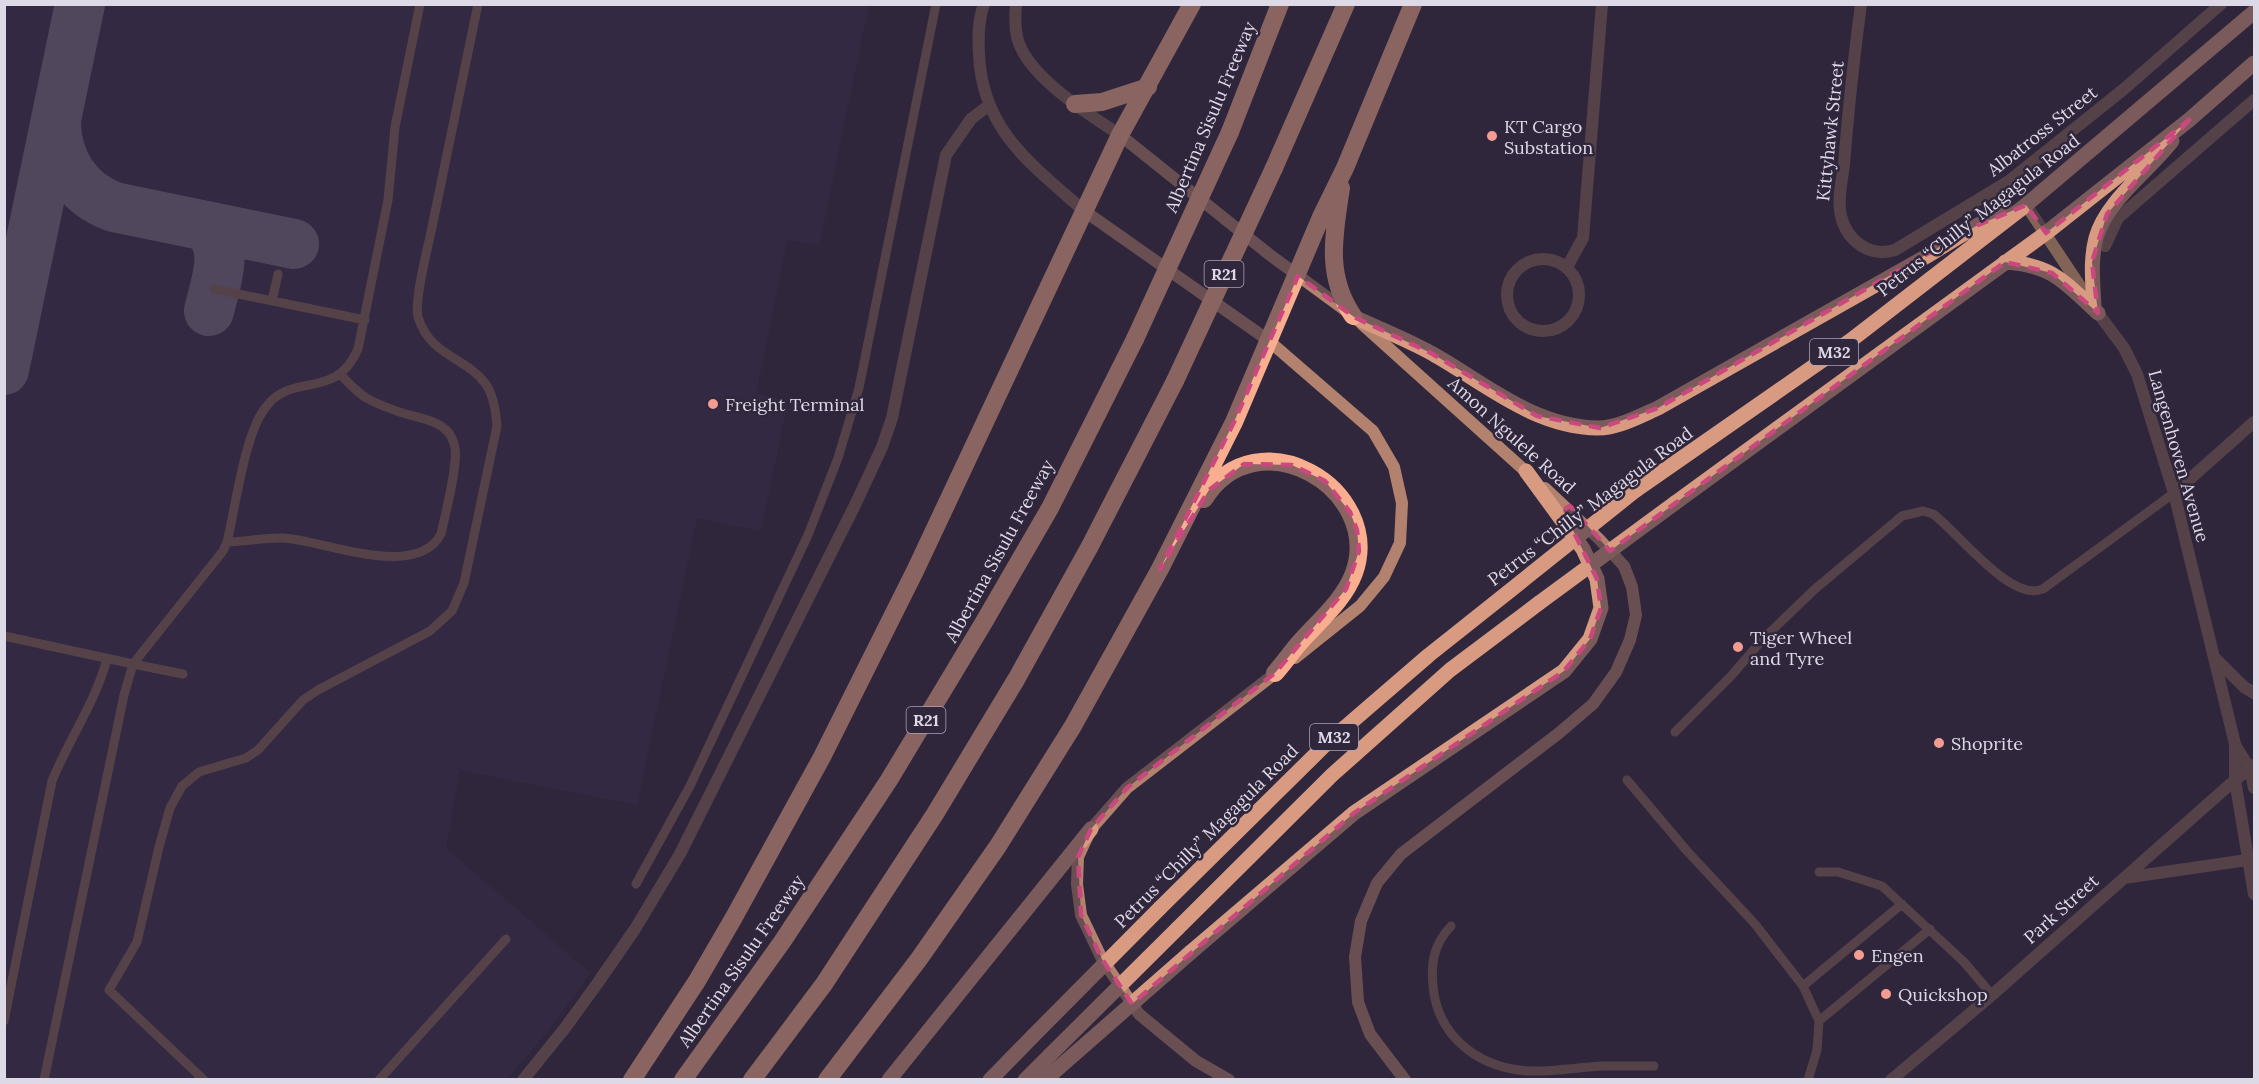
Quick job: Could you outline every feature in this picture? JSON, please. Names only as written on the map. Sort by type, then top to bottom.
[{"type":"highway","points":[[632,1080],[697,981],[734,919],[822,757],[915,571],[1083,210],[1120,135],[1192,4]]},
{"type":"highway","name":"Albertina Sisulu Freeway","points":[[683,1080],[782,942],[890,780],[1050,508],[1135,339],[1230,132],[1280,4]]},
{"type":"highway","name":"R21","points":[[752,1080],[824,984],[940,804],[1017,678],[1090,546],[1175,381],[1274,168],[1346,4]]},
{"type":"highway","points":[[827,1080],[919,959],[998,846],[1073,726],[1160,569],[1234,422],[1298,276],[1321,217],[1345,168],[1413,4]]},
{"type":"highway","points":[[1075,104],[1102,102],[1148,87]]},
{"type":"highway","points":[[1345,168],[1334,232],[1334,269],[1342,300],[1354,317]]},
{"type":"highway","points":[[1160,569],[1209,490],[1231,470],[1258,461],[1275,462],[1292,465],[1325,481],[1344,503],[1357,530],[1359,551],[1354,573],[1329,612],[1299,643],[1275,673]]},
{"type":"main road","name":"Petrus “Chilly” Magagula Road","points":[[990,1080],[1327,743],[1429,655],[1636,490],[1850,341],[2025,206],[2254,12]]},
{"type":"main road","name":"M32","points":[[1026,1080],[1332,775],[1450,670],[2046,233],[2189,120],[2254,63]]},
{"type":"main road","points":[[2096,310],[2094,251],[2097,236],[2107,214],[2156,161],[2189,120]]},
{"type":"main road","name":"Amon Ngulele Road","points":[[1120,135],[1298,276],[1354,317],[1599,539],[1624,566],[1632,587],[1636,615],[1630,640],[1616,672],[1593,704],[1559,733],[1401,854],[1377,883],[1361,921],[1355,957],[1358,1002],[1370,1035],[1405,1080]]},
{"type":"main road","points":[[1354,317],[1431,353],[1537,416],[1575,426],[1600,428],[1618,425],[1658,408],[1978,225],[2025,206]]},
{"type":"main road","points":[[889,1080],[1091,829],[1127,788],[1360,606],[1384,577],[1400,543],[1402,502],[1394,467],[1373,431],[1268,340],[1083,210]]},
{"type":"main road","points":[[2004,262],[2026,264],[2052,273],[2096,310]]},
{"type":"main road","points":[[1050,1075],[1354,813],[1564,671],[1590,639],[1601,608],[1597,579],[1582,549],[1526,471]]},
{"type":"main road","points":[[1091,829],[1078,857],[1077,884],[1081,915],[1102,959],[1140,1014],[1196,1061],[1229,1080]]},
{"type":"street","points":[[984,4],[978,39],[982,83],[988,106],[999,125],[1027,160],[1083,210]]},
{"type":"street","points":[[1016,4],[1017,39],[1028,59],[1051,85],[1120,135]]},
{"type":"street","points":[[1567,267],[1583,238],[1602,4]]},
{"type":"street","name":"Kittyhawk Street","points":[[1861,4],[1847,116],[1840,213],[1849,234],[1867,250]]},
{"type":"street","name":"Albatross Street","points":[[1867,250],[1877,253],[1895,250],[2009,181],[2124,89],[2221,4]]},
{"type":"street","points":[[2105,246],[2118,218],[2254,100]]},
{"type":"street","points":[[523,1080],[597,984],[635,929],[680,854],[856,503],[882,447],[892,418],[946,155],[970,119],[988,106]]},
{"type":"street","name":"Langenhoven Avenue","points":[[2025,206],[2124,348],[2137,374],[2174,493],[2235,744],[2235,780],[2251,859],[2254,894]]},
{"type":"street","points":[[1534,260],[1551,260],[1567,267],[1577,282],[1580,299],[1574,316],[1560,328],[1543,332],[1526,328],[1513,317],[1506,300],[1508,283],[1518,268],[1534,260]]},
{"type":"street","points":[[2174,493],[2254,422]]},
{"type":"street","points":[[2214,657],[2244,687],[2254,693]]},
{"type":"street","name":"Langenhoven Avenue","points":[[2235,744],[2252,767],[2254,788]]},
{"type":"street","name":"Park Street","points":[[1891,1080],[1992,995],[2122,878],[2252,767]]},
{"type":"street","points":[[2122,878],[2251,859]]},
{"type":"lane","points":[[44,1080],[124,695],[133,664],[218,559],[228,542],[250,439],[265,407],[286,391],[300,386],[318,385],[340,374],[356,356],[388,200],[395,127],[420,4]]},
{"type":"lane","points":[[204,1080],[109,990],[137,942],[159,847],[175,798],[182,786],[200,772],[246,758],[258,750],[303,700],[318,690],[430,631],[452,611],[464,583],[497,426],[494,403],[485,383],[467,367],[434,345],[422,327],[417,314],[426,256],[478,4]]},
{"type":"lane","points":[[636,884],[690,786],[808,535],[838,458],[859,388],[936,4]]},
{"type":"lane","points":[[272,301],[278,274]]},
{"type":"lane","points":[[214,289],[365,320]]},
{"type":"lane","points":[[228,542],[285,538],[382,558],[416,554],[437,542],[441,534],[455,462],[456,449],[452,438],[446,429],[433,421],[404,414],[370,400],[340,374]]},
{"type":"lane","points":[[1675,732],[1763,639],[1815,589],[1902,516],[1923,511],[1933,514],[2006,580],[2023,590],[2036,592],[2174,493]]},
{"type":"lane","points":[[4,636],[183,674]]},
{"type":"lane","points":[[4,1021],[52,781],[61,758],[91,705],[100,685],[107,659]]},
{"type":"lane","points":[[1627,780],[1755,924],[1803,986],[1819,1022],[1818,1050],[1808,1080]]},
{"type":"lane","points":[[1819,872],[1838,872],[1882,886],[1964,962],[1992,995]]},
{"type":"lane","points":[[1803,986],[1902,904]]},
{"type":"lane","points":[[1451,926],[1440,937],[1432,959],[1432,979],[1437,1011],[1454,1036],[1471,1053],[1486,1061],[1530,1071],[1606,1066],[1654,1066]]},
{"type":"lane","points":[[1819,1022],[1930,929]]},
{"type":"lane","points":[[379,1080],[506,939]]},
{"type":"highlighted area","points":[[2189,120],[2107,214],[2092,262],[2098,313],[2052,273],[2005,262],[1610,551],[1570,506],[1563,510],[1597,579],[1601,608],[1590,639],[1564,671],[1354,813],[1132,1004],[1102,959],[1081,915],[1078,857],[1091,829],[1127,788],[1275,673],[1346,589],[1359,551],[1357,530],[1350,512],[1325,481],[1292,465],[1244,464],[1209,490],[1160,569],[1234,422],[1298,276],[1354,317],[1431,353],[1537,416],[1600,428],[1658,408],[1978,225],[2026,205],[2046,233]]},
{"type":"shaded area","points":[[5,5],[869,5],[819,246],[787,240],[756,394],[788,401],[761,531],[697,518],[637,805],[460,770],[446,848],[590,973],[549,1030],[507,1079],[5,1080]]},
{"type":"taxiway","points":[[4,370],[80,4]]},
{"type":"taxiway","points":[[56,122],[60,150],[65,163],[80,185],[101,201],[114,207],[294,244]]},
{"type":"taxiway","points":[[205,226],[213,235],[219,255],[217,278],[209,311]]},
{"type":"place","name":"KT Cargo Substation","points":[[1492,136]]},
{"type":"place","name":"Freight Terminal","points":[[713,404]]},
{"type":"place","name":"Tiger Wheel and Tyre","points":[[1738,647]]},
{"type":"place","name":"Shoprite","points":[[1939,743]]},
{"type":"place","name":"Engen","points":[[1859,955]]},
{"type":"place","name":"Quickshop","points":[[1886,994]]}]
